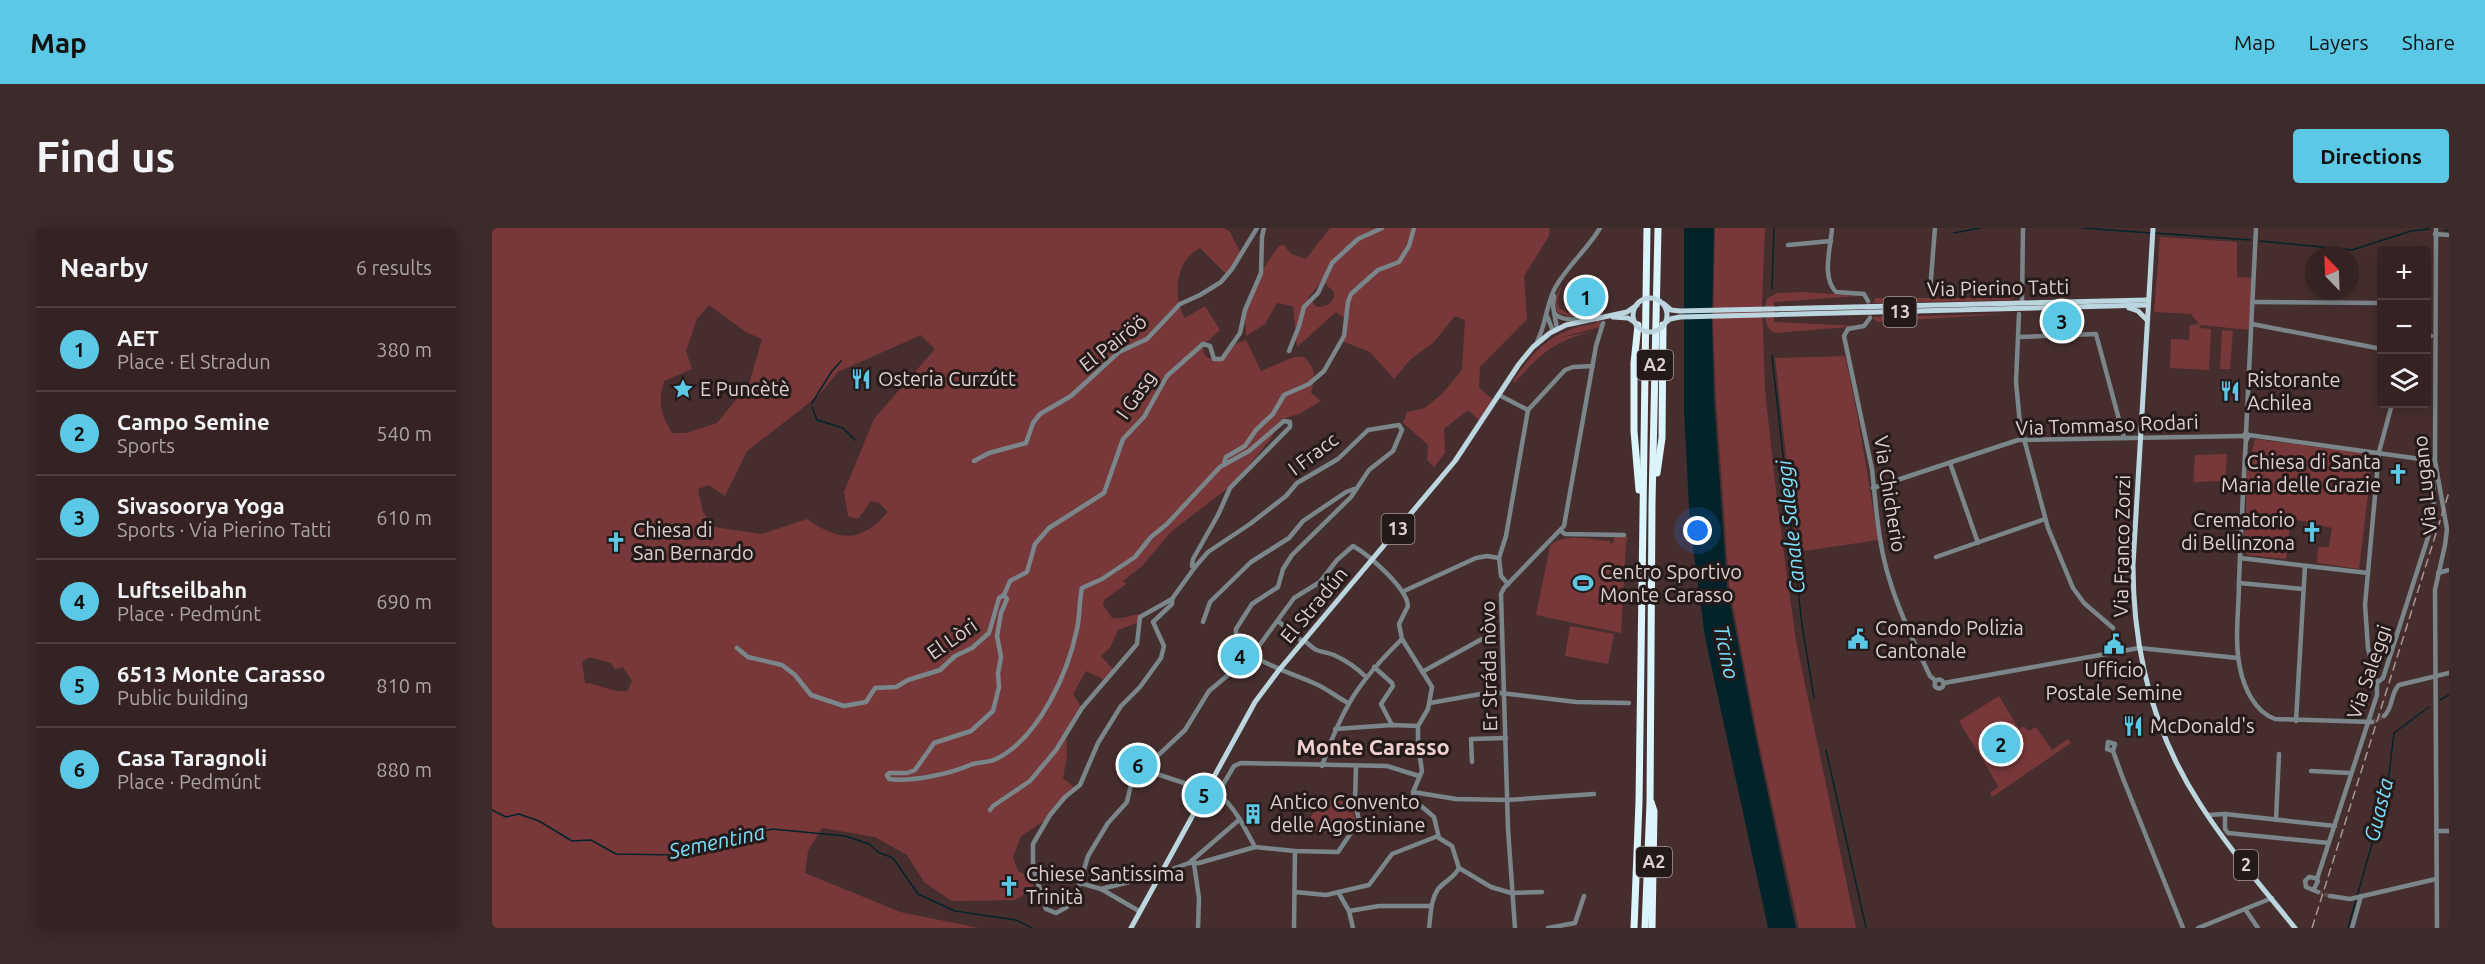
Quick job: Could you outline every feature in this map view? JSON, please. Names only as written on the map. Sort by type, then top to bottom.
[{"type":"highway","name":"A2","points":[[1634,928],[1639,820],[1647,228]]},
{"type":"highway","name":"A2","points":[[1645,928],[1650,797],[1652,503],[1658,228]]},
{"type":"highway","points":[[1637,324],[1634,363],[1634,431],[1643,526]]},
{"type":"highway","points":[[1652,503],[1662,438],[1664,324]]},
{"type":"highway","name":"A2","points":[[1650,797],[1654,811],[1652,928]]},
{"type":"main road","name":"Via Franco Zorzi","points":[[2153,228],[2133,566],[2134,608],[2139,648],[2159,724],[2175,760],[2208,816],[2295,928]]},
{"type":"main road","points":[[1650,298],[1664,304],[1667,314],[1664,324],[1651,331],[1637,324],[1634,314],[1637,305],[1650,298]]},
{"type":"main road","name":"Via Pierino Tatti","points":[[2021,309],[2148,303]]},
{"type":"main road","name":"Via Pierino Tatti","points":[[1778,312],[2124,307],[2148,303]]},
{"type":"main road","name":"13","points":[[1664,304],[1676,311],[1778,312]]},
{"type":"main road","name":"13","points":[[1537,342],[1555,330],[1593,318],[1630,311],[1637,305]]},
{"type":"main road","points":[[2124,307],[2138,311],[2147,320]]},
{"type":"main road","name":"13","points":[[1664,324],[1680,317],[1778,312]]},
{"type":"main road","name":"13","points":[[1609,316],[1628,318],[1637,324]]},
{"type":"main road","name":"El Stradún","points":[[1131,928],[1255,702],[1279,670],[1463,452],[1509,380],[1537,342]]},
{"type":"street","name":"El Pairöö","points":[[974,461],[989,453],[1026,443],[1033,423],[1040,414],[1071,396],[1119,352],[1146,339],[1180,304],[1221,282],[1232,269],[1257,228]]},
{"type":"street","name":"I Gasg","points":[[1006,597],[1011,580],[1027,572],[1035,544],[1049,528],[1104,493],[1123,439],[1144,417],[1167,376],[1201,345],[1210,346],[1212,357],[1218,360],[1223,358],[1240,333],[1245,310],[1263,268],[1264,228]]},
{"type":"street","points":[[1288,351],[1304,307],[1318,292],[1334,261],[1358,238],[1382,228]]},
{"type":"street","points":[[1006,597],[997,636],[1001,657],[998,673],[999,687],[993,711],[971,731],[934,743],[915,770],[889,773],[887,775],[889,779],[916,779],[956,771],[992,760],[1031,730],[1057,688],[1069,661],[1079,620],[1082,588],[1123,566],[1140,553],[1151,537],[1224,464],[1226,457],[1245,446],[1256,430],[1273,414],[1284,395],[1309,384],[1324,371],[1344,336],[1350,296],[1378,270],[1399,262],[1409,246],[1414,228]]},
{"type":"street","points":[[1537,342],[1556,286],[1600,228]]},
{"type":"street","points":[[1832,228],[1828,271],[1832,288],[1837,293],[1864,294],[1868,302]]},
{"type":"street","points":[[1930,291],[1935,228]]},
{"type":"street","points":[[2023,228],[2016,382],[2022,440],[2045,519],[2073,588],[2084,603],[2113,628]]},
{"type":"street","points":[[2256,228],[2240,558],[2238,658],[2244,684],[2262,712],[2275,719],[2370,722]]},
{"type":"street","points":[[2435,231],[2449,236]]},
{"type":"street","name":"Via Lugano","points":[[2435,231],[2435,461],[2447,529],[2435,590],[2437,928]]},
{"type":"street","points":[[1788,245],[1832,241]]},
{"type":"street","points":[[1555,330],[1552,303],[1556,286]]},
{"type":"street","points":[[2252,302],[2377,303]]},
{"type":"street","points":[[1547,310],[1548,320],[1555,330]]},
{"type":"street","points":[[1554,312],[1563,319],[1593,318]]},
{"type":"street","name":"Via Chicherio","points":[[1869,318],[1864,326],[1848,329],[1844,336],[1863,421],[1889,580],[1930,676],[1944,683],[2139,648]]},
{"type":"street","points":[[1508,584],[1561,531],[1565,523],[1597,340],[1603,323]]},
{"type":"street","points":[[2252,324],[2377,348]]},
{"type":"street","points":[[2018,337],[2095,333],[2124,438]]},
{"type":"street","points":[[1404,591],[1476,558],[1487,556],[1499,558],[1506,536],[1528,411],[1565,370],[1573,367],[1593,366]]},
{"type":"street","points":[[1499,395],[1528,411]]},
{"type":"street","points":[[2377,683],[2368,652],[2365,627],[2379,452],[2391,408]]},
{"type":"street","name":"I Fracc","points":[[1224,464],[1249,451],[1284,421],[1291,422],[1289,428],[1254,461],[1228,491],[1219,513],[1193,559],[1192,566],[1195,567],[1208,552],[1250,524],[1286,496],[1297,483],[1338,459],[1368,430],[1401,425],[1402,430],[1394,449],[1369,470],[1351,496],[1292,555],[1283,568],[1278,587],[1252,604],[1236,631],[1237,639],[1252,654],[1279,670],[1313,682],[1348,703]]},
{"type":"street","name":"Via Tommaso Rodari","points":[[1873,488],[2022,440],[2246,436],[2435,461]]},
{"type":"street","points":[[1950,463],[1978,543]]},
{"type":"street","name":"Via Saleggi","points":[[2317,879],[2312,876],[2305,881],[2307,888],[2316,890],[2317,879],[2350,773],[2370,722],[2377,696],[2377,683],[2383,678],[2432,528],[2433,476],[2436,472]]},
{"type":"street","points":[[1203,622],[1210,602],[1251,562],[1289,538],[1306,519],[1354,489]]},
{"type":"street","points":[[1936,557],[2045,519]]},
{"type":"street","points":[[1561,531],[1565,534],[1624,536]]},
{"type":"street","points":[[1172,599],[1172,604],[1153,622],[1164,646],[1164,654],[1145,680],[1121,706],[1098,742],[1080,785],[1065,797],[1047,819],[1034,841],[1032,862],[1042,904],[1050,912],[1066,909],[1080,883],[1088,856],[1108,823],[1127,802],[1132,780],[1185,730],[1209,691],[1252,654],[1294,598],[1320,582],[1337,560],[1354,547],[1404,591],[1408,606],[1399,624],[1402,639],[1432,687],[1430,703],[1418,726],[1422,771],[1413,792],[1416,802],[1435,820],[1438,836],[1454,849],[1459,868],[1455,875],[1439,889],[1431,906],[1429,928]]},
{"type":"street","name":"Er Stráda nòvo","points":[[1499,558],[1500,576],[1508,584],[1501,594],[1507,801],[1515,928]]},
{"type":"street","points":[[2240,558],[2368,573]]},
{"type":"street","points":[[2296,721],[2305,566]]},
{"type":"street","points":[[990,810],[1033,778],[1059,744],[1082,708],[1133,650],[1139,639],[1140,617],[1172,599],[1195,567]]},
{"type":"street","points":[[2438,573],[2449,570]]},
{"type":"street","points":[[2239,583],[2303,590]]},
{"type":"street","name":"El Lòri","points":[[737,648],[748,657],[782,665],[795,675],[811,695],[844,706],[861,703],[867,700],[875,688],[896,687],[908,680],[940,670],[955,656],[972,648],[989,633],[999,598],[1006,597]]},
{"type":"street","points":[[1278,621],[1318,652],[1333,655],[1366,677]]},
{"type":"street","points":[[1322,766],[1335,729],[1348,703],[1374,666],[1402,639]]},
{"type":"street","points":[[1422,672],[1482,639]]},
{"type":"street","points":[[2139,648],[2238,658]]},
{"type":"street","points":[[1374,666],[1392,683],[1393,687],[1389,695],[1381,704],[1392,725]]},
{"type":"street","points":[[2384,716],[2390,709],[2395,690],[2399,685],[2449,673]]},
{"type":"street","points":[[1430,703],[1480,694],[1505,693],[1569,702],[1629,703]]},
{"type":"street","points":[[1335,729],[1392,725],[1418,726]]},
{"type":"street","points":[[1472,762],[1471,739],[1506,738]]},
{"type":"street","points":[[2113,751],[2183,928]]},
{"type":"street","points":[[2276,820],[2279,754]]},
{"type":"street","points":[[1218,793],[1234,766],[1239,763],[1387,766],[1419,776]]},
{"type":"street","points":[[1145,766],[1157,774],[1218,793],[1232,806],[1255,847]]},
{"type":"street","points":[[1101,889],[1255,847],[1338,852],[1359,821],[1355,801],[1356,766]]},
{"type":"street","points":[[2311,771],[2350,773]]},
{"type":"street","points":[[1413,792],[1447,798],[1507,801],[1594,794]]},
{"type":"street","points":[[2208,816],[2225,814],[2334,826]]},
{"type":"street","points":[[2225,814],[2225,829],[2228,832],[2329,843]]},
{"type":"street","points":[[1198,928],[1199,898],[1192,858],[1240,819]]},
{"type":"street","points":[[2436,831],[2449,831]]},
{"type":"street","points":[[1294,892],[1326,895],[1370,884],[1392,854],[1438,836]]},
{"type":"street","points":[[1294,928],[1295,851]]},
{"type":"street","points":[[1459,868],[1491,886],[1511,893],[1542,892]]},
{"type":"street","points":[[2330,896],[2350,899],[2436,879]]},
{"type":"street","points":[[1080,883],[1101,889],[1139,911]]},
{"type":"street","points":[[1338,892],[1349,911],[1353,928]]},
{"type":"street","points":[[1548,928],[1575,923],[1584,896]]},
{"type":"street","points":[[2352,928],[2360,896]]},
{"type":"street","points":[[2198,928],[2272,898]]},
{"type":"street","points":[[1349,911],[1378,906],[1431,906]]},
{"type":"street","points":[[2245,909],[2258,928]]},
{"type":"shaded area","points":[[492,228],[1224,228],[1230,232],[1241,254],[1227,275],[1200,248],[1185,261],[1177,290],[1185,318],[1205,306],[1220,330],[1202,346],[1209,358],[1218,360],[1232,345],[1246,340],[1261,371],[1294,357],[1304,357],[1314,374],[1311,393],[1321,401],[1299,414],[1282,419],[1270,440],[1232,485],[1172,531],[1142,566],[1123,581],[1126,584],[1104,600],[1103,605],[1112,618],[1143,614],[1139,622],[1118,630],[1110,648],[1101,656],[1114,670],[1105,680],[1086,671],[1073,694],[1082,708],[1066,731],[1067,756],[1063,778],[1076,789],[1047,819],[1021,836],[1013,857],[1018,871],[1036,880],[1030,891],[1015,900],[952,901],[924,882],[907,855],[875,837],[822,828],[808,851],[805,873],[900,912],[979,928],[492,928]],"holes":[[[709,305],[746,332],[762,339],[749,384],[717,423],[686,433],[672,433],[661,408],[664,381],[692,369],[686,351],[697,319]],[[921,335],[935,349],[874,419],[844,492],[848,516],[858,519],[871,501],[879,503],[888,512],[869,529],[850,536],[830,532],[807,519],[762,534],[714,527],[703,512],[698,489],[709,485],[725,496],[747,451],[818,396],[838,372]],[[589,657],[611,663],[615,669],[623,667],[632,681],[627,691],[616,691],[585,683],[582,662]]]},
{"type":"shaded area","points":[[1330,228],[1550,228],[1549,236],[1524,276],[1527,319],[1480,367],[1479,388],[1495,401],[1482,423],[1468,410],[1444,429],[1445,453],[1434,467],[1427,460],[1428,445],[1403,423],[1407,412],[1425,408],[1442,394],[1462,370],[1465,320],[1455,316],[1434,342],[1410,360],[1394,379],[1370,352],[1342,341],[1345,319],[1336,312],[1297,347],[1293,306],[1277,303],[1265,324],[1246,336],[1245,314],[1250,295],[1279,246],[1284,245],[1291,254],[1306,259]],"holes":[[[1322,281],[1334,292],[1332,301],[1324,306],[1317,307],[1308,298]]]},
{"type":"shaded area","points":[[1715,228],[1765,228],[1762,303],[1765,390],[1778,509],[1796,641],[1856,928],[1799,928],[1758,739],[1729,585],[1713,324]]},
{"type":"shaded area","points":[[2160,237],[2237,242],[2237,277],[2253,278],[2250,330],[2200,325],[2200,328],[2211,329],[2209,370],[2170,368],[2171,339],[2189,340],[2190,325],[2199,324],[2191,314],[2154,312]]},
{"type":"shaded area","points":[[2018,280],[2017,295],[2010,300],[1873,303],[1876,298],[2008,298],[2013,295]]},
{"type":"shaded area","points":[[1562,283],[1557,302],[1559,308],[1568,313],[1599,309],[1601,311],[1600,327],[1558,338],[1596,331],[1560,343],[1542,355],[1515,382],[1513,381],[1530,359],[1547,342],[1569,330],[1596,323],[1596,312],[1569,317],[1557,312],[1555,299]]},
{"type":"shaded area","points":[[1805,292],[1858,296],[1774,302],[1774,322],[1860,326],[1775,333],[1771,331],[1765,318],[1767,298],[1778,293]]},
{"type":"shaded area","points":[[2006,314],[1877,322],[1873,318],[1873,317]]},
{"type":"shaded area","points":[[2222,330],[2233,331],[2230,369],[2220,369]]},
{"type":"shaded area","points":[[1845,356],[1878,540],[1797,552],[1775,358]]},
{"type":"shaded area","points":[[2255,439],[2373,454],[2359,569],[2317,563],[2318,547],[2329,547],[2332,528],[2304,521],[2246,515],[2246,477]]},
{"type":"shaded area","points":[[2227,454],[2225,479],[2193,482],[2195,455]]},
{"type":"shaded area","points":[[2247,518],[2276,521],[2290,526],[2286,559],[2248,555],[2245,552],[2244,523]]},
{"type":"shaded area","name":"Centro Sportivo Monte Carasso","points":[[1614,537],[1628,537],[1621,633],[1536,615],[1550,546],[1562,539],[1570,538],[1587,538],[1613,543]]},
{"type":"shaded area","points":[[1570,626],[1614,634],[1608,664],[1565,656]]},
{"type":"shaded area","points":[[1999,696],[2019,729],[2024,726],[2028,731],[2036,727],[2052,750],[2068,739],[2071,743],[1992,797],[1990,793],[1998,787],[1997,784],[1959,721]]},
{"type":"shaded area","points":[[1319,799],[1350,802],[1356,822],[1347,834],[1305,831]]},
{"type":"water","name":"Ticino","points":[[1684,228],[1714,228],[1712,323],[1714,399],[1727,586],[1796,928],[1768,928],[1705,637],[1690,525],[1684,411]]},
{"type":"waterway","name":"Canale Saleggi","points":[[1772,289],[1774,228]]},
{"type":"waterway","points":[[1954,233],[1980,228]]},
{"type":"waterway","points":[[2082,228],[2151,233]]},
{"type":"waterway","points":[[2260,241],[2352,250],[2411,231],[2429,229]]},
{"type":"waterway","points":[[2444,230],[2449,231]]},
{"type":"waterway","points":[[2155,233],[2250,240]]},
{"type":"waterway","name":"Canale Saleggi","points":[[1772,356],[1802,625],[1814,698]]},
{"type":"waterway","points":[[812,403],[841,361]]},
{"type":"waterway","points":[[812,407],[817,420],[843,428],[855,440]]},
{"type":"waterway","name":"Guasta","points":[[2440,700],[2449,695]]},
{"type":"waterway","name":"Guasta","points":[[2348,928],[2387,791],[2394,733],[2429,707]]},
{"type":"waterway","name":"Canale Saleggi","points":[[1826,750],[1866,928]]},
{"type":"waterway","name":"Sementina","points":[[492,810],[506,817],[519,814],[539,821],[572,841],[591,840],[616,854],[676,855],[772,829],[845,836],[869,844],[878,852],[893,858],[918,894],[955,911],[1016,920],[1032,928]]},
{"type":"tunnel","points":[[1868,301],[1870,318]]},
{"type":"tunnel","points":[[2372,722],[2384,716]]},
{"type":"tunnel","points":[[2318,892],[2330,896]]},
{"type":"railway","points":[[2312,928],[2449,492]]},
{"type":"place","name":"AET","points":[[1586,297]]},
{"type":"place","name":"Sivasoorya Yoga","points":[[2062,321]]},
{"type":"place","name":"Osteria Curzútt","points":[[861,379]]},
{"type":"place","name":"E Puncètè","points":[[683,389]]},
{"type":"place","name":"Ristorante Achilea","points":[[2230,391]]},
{"type":"place","name":"Chiesa di Santa Maria delle Grazie","points":[[2398,474]]},
{"type":"place","name":"Crematorio di Bellinzona","points":[[2312,532]]},
{"type":"place","name":"Chiesa di San Bernardo","points":[[616,542]]},
{"type":"place","name":"Centro Sportivo Monte Carasso","points":[[1583,583]]},
{"type":"place","name":"Comando Polizia Cantonale","points":[[1858,639]]},
{"type":"place","name":"Ufficio Postale Semine","points":[[2114,644]]},
{"type":"place","name":"Luftseilbahn","points":[[1240,656]]},
{"type":"place","name":"McDonald's","points":[[2133,726]]},
{"type":"place","name":"Campo Semine","points":[[2001,744]]},
{"type":"place","name":"Casa Taragnoli","points":[[1138,765]]},
{"type":"place","name":"6513 Monte Carasso","points":[[1204,795]]},
{"type":"place","name":"Antico Convento delle Agostiniane","points":[[1253,814]]},
{"type":"place","name":"Chiese Santissima Trinità","points":[[1009,886]]},
{"type":"district","name":"Monte Carasso","points":[[1373,747]]}]
